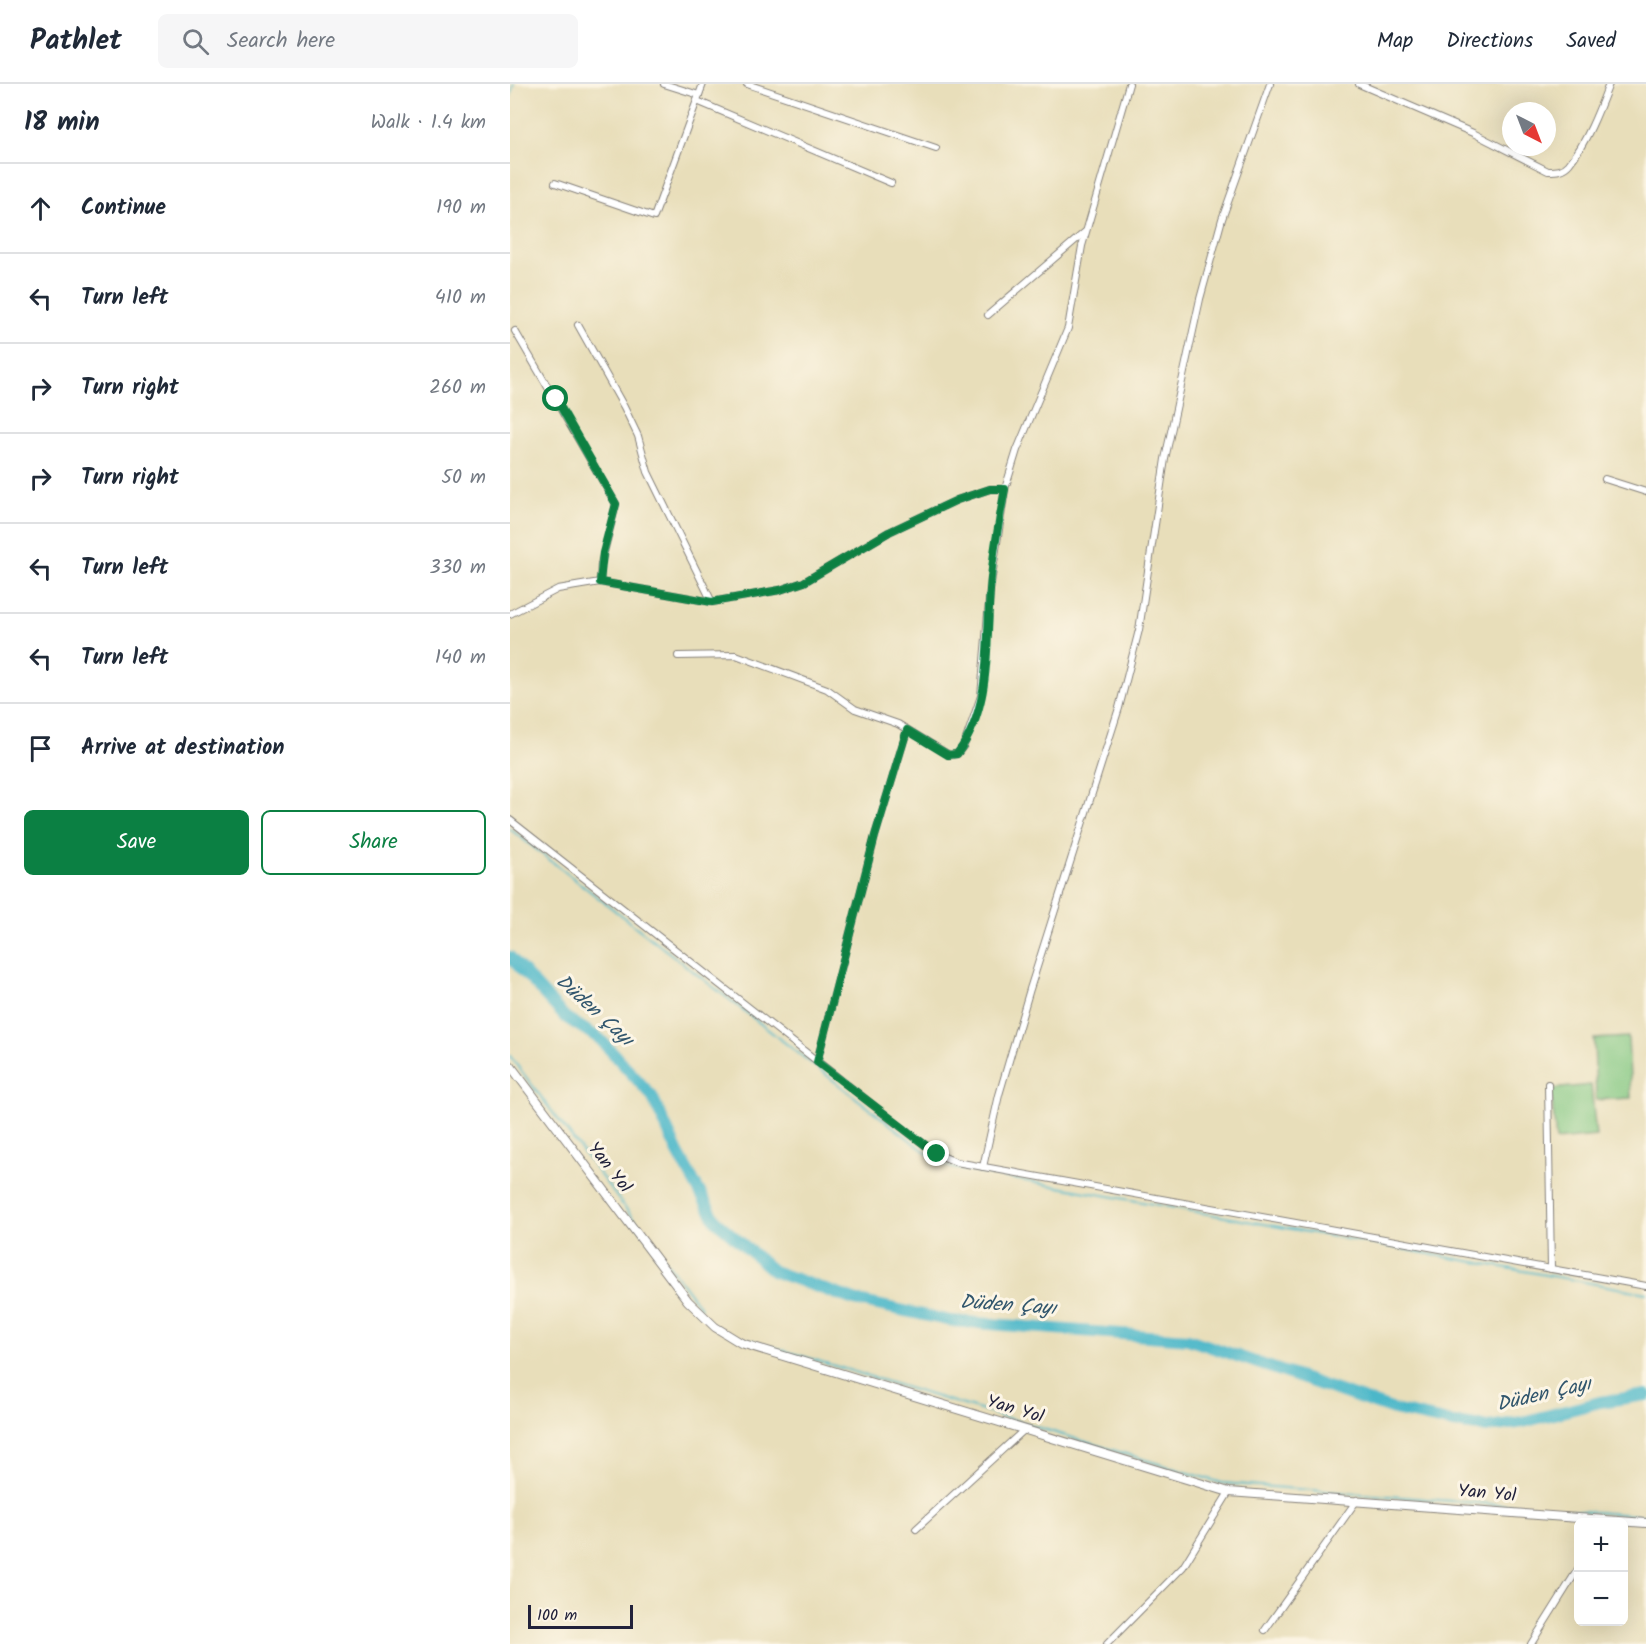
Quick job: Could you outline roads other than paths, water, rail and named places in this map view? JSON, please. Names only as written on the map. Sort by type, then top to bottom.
[{"type":"street","points":[[664,84],[891,183]]},
{"type":"street","points":[[555,183],[654,217],[703,84]]},
{"type":"street","points":[[747,84],[936,148]]},
{"type":"street","points":[[678,656],[736,655],[827,688],[855,710],[907,730],[948,755],[957,754],[964,745],[978,710],[984,679],[990,590],[1005,489],[1017,450],[1068,328],[1086,231],[1130,84]]},
{"type":"street","points":[[983,1167],[999,1095],[1027,1000],[1119,708],[1139,630],[1165,459],[1200,298],[1222,219],[1270,84]]},
{"type":"street","points":[[1359,84],[1473,133],[1548,171],[1559,171],[1568,165],[1597,113],[1609,84]]},
{"type":"street","points":[[988,315],[1086,231]]},
{"type":"street","points":[[578,325],[624,407],[638,436],[648,472],[712,602]]},
{"type":"street","points":[[515,331],[616,504],[603,553],[600,582]]},
{"type":"street","points":[[1605,479],[1646,492]]},
{"type":"street","points":[[510,614],[558,590],[600,582],[712,602],[753,596],[804,582],[835,566],[861,548],[931,512],[990,489],[1005,489]]},
{"type":"street","points":[[817,1062],[875,836],[907,730]]},
{"type":"street","points":[[510,820],[817,1062],[937,1154],[956,1162],[1646,1286]]},
{"type":"street","name":"Yan Yol","points":[[510,1065],[688,1301],[731,1339],[757,1350],[1229,1492],[1574,1518]]},
{"type":"street","points":[[1548,1084],[1551,1269]]},
{"type":"street","points":[[916,1529],[1024,1430]]},
{"type":"street","points":[[1107,1644],[1183,1567],[1229,1492]]},
{"type":"street","points":[[1265,1630],[1357,1500]]},
{"type":"street","name":"Yan Yol","points":[[1628,1522],[1646,1523]]},
{"type":"street","points":[[1531,1644],[1576,1572]]},
{"type":"waterway","points":[[510,97],[514,84]]},
{"type":"waterway","points":[[510,829],[937,1161],[953,1168],[1646,1293]]},
{"type":"waterway","name":"Düden Çayı","points":[[510,957],[565,1017],[600,1039],[652,1096],[678,1153],[716,1221],[773,1271],[854,1300],[951,1321],[1188,1339],[1394,1410],[1453,1423],[1488,1427],[1523,1422],[1600,1402],[1646,1395]]},
{"type":"waterway","points":[[510,1056],[701,1308]]},
{"type":"waterway","points":[[739,1337],[1222,1483],[1646,1516]]}]
